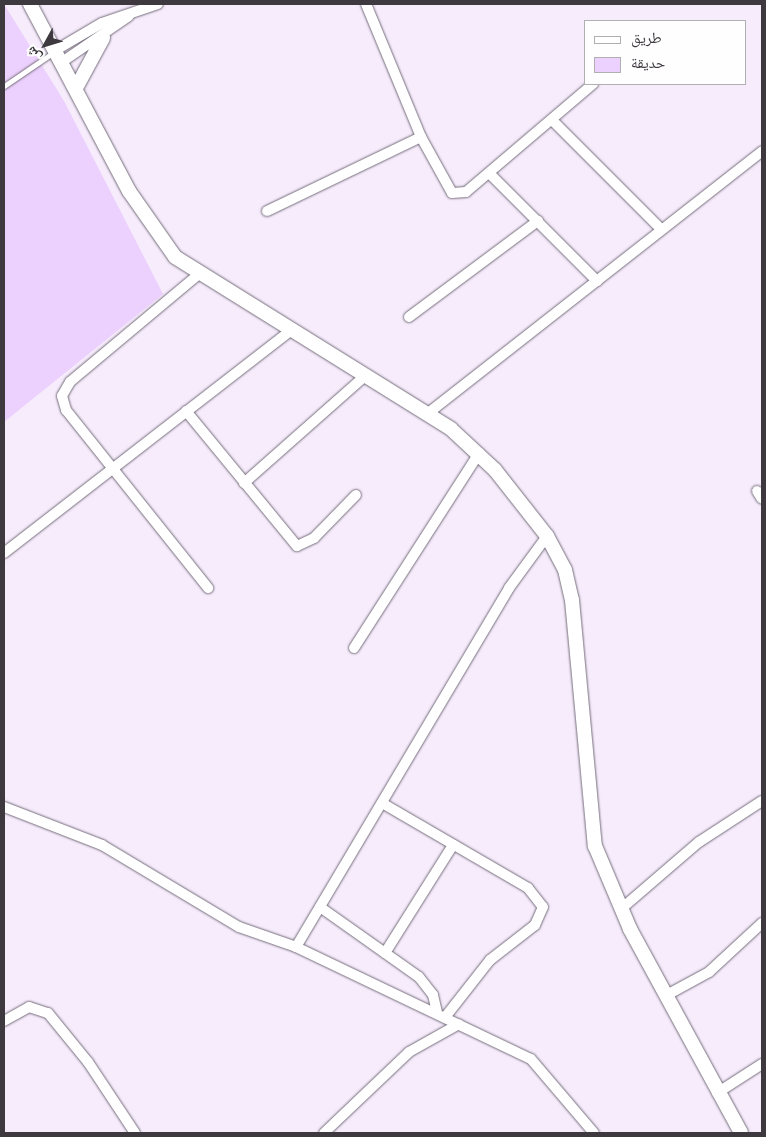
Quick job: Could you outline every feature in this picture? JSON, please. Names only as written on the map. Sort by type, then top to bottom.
[{"type":"street","points":[[30,4],[150,226],[175,257],[199,274],[427,414],[479,453],[547,536],[565,570],[572,600],[595,846],[621,909],[665,996],[741,1133]]},
{"type":"street","points":[[59,56],[102,23],[129,16],[158,4]]},
{"type":"street","points":[[366,4],[421,138],[452,193],[462,193],[489,173],[592,85]]},
{"type":"street","points":[[59,56],[103,38],[129,16]]},
{"type":"street","points":[[76,88],[103,38]]},
{"type":"street","points":[[552,120],[660,228]]},
{"type":"street","points":[[268,211],[421,138]]},
{"type":"street","points":[[427,414],[597,281],[660,228],[762,151]]},
{"type":"street","points":[[489,173],[597,281]]},
{"type":"street","points":[[409,317],[538,221]]},
{"type":"street","points":[[199,274],[63,391],[66,410],[208,588]]},
{"type":"street","points":[[4,553],[291,330]]},
{"type":"street","points":[[244,483],[366,376]]},
{"type":"street","points":[[186,411],[297,546],[314,538],[356,495]]},
{"type":"street","points":[[354,648],[479,453]]},
{"type":"street","points":[[296,947],[509,588],[547,536]]},
{"type":"street","points":[[621,909],[699,842],[762,801]]},
{"type":"street","points":[[382,803],[528,888],[542,907],[535,925],[490,960],[442,1014]]},
{"type":"street","points":[[4,807],[102,845],[239,927],[296,947],[442,1014],[531,1059],[594,1133]]},
{"type":"street","points":[[385,953],[453,845]]},
{"type":"street","points":[[320,907],[424,982],[442,1014]]},
{"type":"street","points":[[665,996],[709,972],[762,924]]},
{"type":"street","points":[[4,1021],[29,1007],[48,1013],[88,1062],[135,1133]]},
{"type":"street","points":[[324,1133],[404,1056],[432,1036],[459,1024]]},
{"type":"street","points":[[717,1092],[762,1064]]},
{"type":"lane","points":[[4,86],[59,56]]},
{"type":"lane","points":[[46,62],[59,56]]},
{"type":"green space","points":[[4,4],[64,101],[163,294],[4,422]]}]
